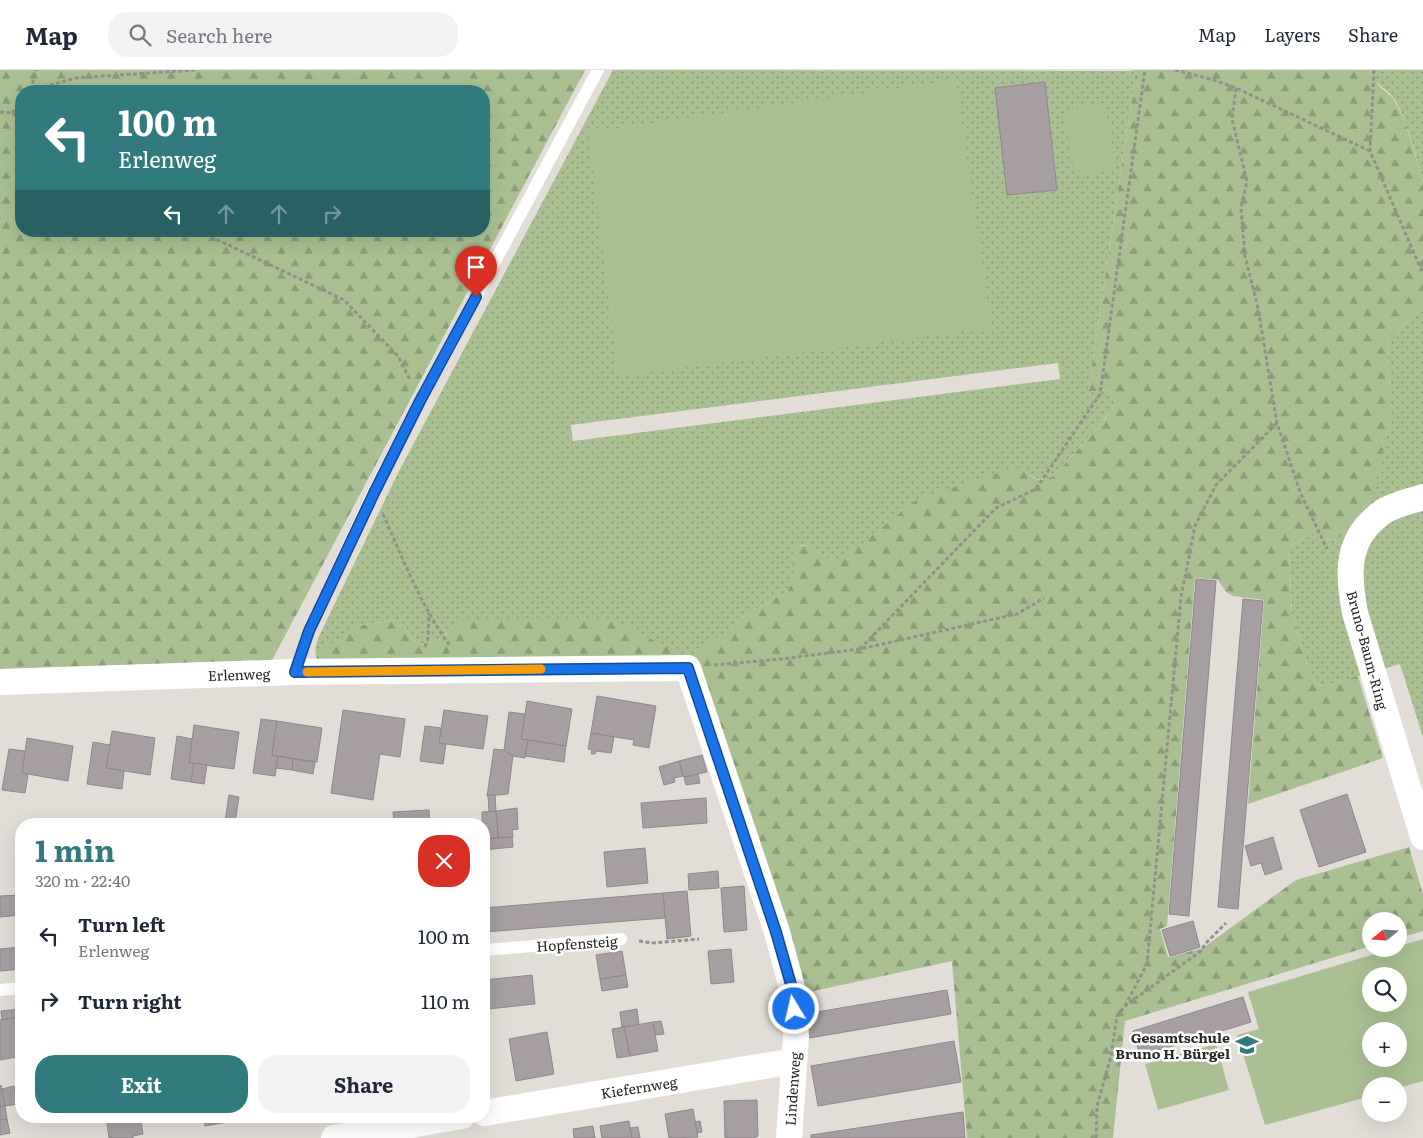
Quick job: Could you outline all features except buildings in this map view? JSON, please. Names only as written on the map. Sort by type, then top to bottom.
[{"type":"street","name":"Bruno-Baum-Ring","points":[[1423,497],[1389,508],[1380,513],[1364,529],[1354,547],[1350,569],[1350,589],[1355,613],[1423,837]]},
{"type":"street","name":"Erlenweg","points":[[0,682],[295,672],[688,668]]},
{"type":"street","name":"Lindenweg","points":[[688,668],[776,932],[794,995],[796,1036],[789,1138]]},
{"type":"street","name":"Kiefernweg","points":[[490,1112],[794,1061]]},
{"type":"street","points":[[334,1138],[421,1123]]},
{"type":"lane","points":[[295,672],[309,631],[420,401],[598,70]]},
{"type":"lane","name":"Hopfensteig","points":[[490,949],[621,938]]},
{"type":"lane","points":[[0,990],[15,989]]},
{"type":"path","points":[[32,85],[36,70]]},
{"type":"path","points":[[51,85],[75,78],[196,70]]},
{"type":"path","points":[[860,648],[996,508],[1036,489],[1100,394],[1145,70]]},
{"type":"path","points":[[1175,70],[1236,88],[1370,151]]},
{"type":"path","points":[[1374,70],[1370,151],[1423,274]]},
{"type":"path","points":[[1236,88],[1232,120],[1247,181],[1241,208],[1245,256],[1258,308],[1277,423],[1300,492],[1327,550],[1338,562],[1350,569]]},
{"type":"path","points":[[12,113],[15,109]]},
{"type":"path","points":[[0,112],[15,115]]},
{"type":"path","points":[[212,237],[344,300],[398,356],[420,401]]},
{"type":"path","points":[[1096,1138],[1097,1106],[1111,1056],[1117,1016],[1125,1006],[1147,964],[1181,597],[1195,526],[1216,485],[1277,423]]},
{"type":"path","points":[[374,493],[429,613],[468,671]]},
{"type":"path","points":[[688,668],[781,659],[860,648],[1016,614],[1044,598]]},
{"type":"path","points":[[1125,1006],[1202,951],[1205,944],[1226,923]]},
{"type":"path","name":"Hopfensteig","points":[[621,938],[653,943],[699,939]]},
{"type":"green space","points":[[0,70],[585,70],[269,666],[0,671]]},
{"type":"green space","points":[[613,70],[1136,71],[1088,392],[1109,390],[1115,399],[1112,411],[1054,476],[1038,479],[1025,471],[838,563],[807,545],[796,547],[793,580],[788,591],[744,616],[691,661],[454,625],[439,639],[430,643],[421,643],[411,638],[400,620],[395,620],[357,626],[318,662],[315,651],[319,636],[398,473]],"holes":[[[1058,363],[1060,379],[573,441],[571,425]]]},
{"type":"green space","points":[[1131,70],[1370,70],[1379,86],[1393,98],[1405,121],[1423,182],[1423,309],[1401,327],[1389,343],[1387,357],[1391,417],[1374,489],[1370,499],[1342,536],[1322,540],[1312,535],[1305,537],[1289,549],[1292,614],[1310,674],[1316,683],[1325,686],[1358,676],[1383,758],[1248,804],[1264,600],[1233,596],[1226,592],[1218,580],[1195,578],[1167,926],[1160,929],[1168,957],[1203,948],[1296,880],[1409,847],[1423,894],[1423,931],[1408,935],[1408,912],[1362,912],[1362,949],[1125,1021],[1113,1138],[967,1138],[952,961],[800,994],[699,678],[318,662],[319,656],[324,649],[357,626],[395,620],[400,620],[413,640],[425,644],[446,635],[454,625],[464,619],[611,618],[691,660],[744,616],[788,591],[793,580],[793,550],[798,546],[807,545],[838,563],[916,500],[1013,468],[1024,471],[1039,479],[1054,476],[1112,411],[1115,399],[1109,390],[1088,392],[1136,71]]},
{"type":"green space","points":[[1370,70],[1423,70],[1423,182],[1400,110],[1392,96],[1375,80]]},
{"type":"green space","points":[[956,80],[991,328],[618,376],[588,132]]},
{"type":"green space","points":[[1104,103],[1116,170],[1075,176],[1064,110]]},
{"type":"green space","points":[[1423,309],[1423,737],[1400,664],[1325,686],[1316,683],[1310,674],[1292,614],[1289,549],[1305,537],[1312,535],[1322,540],[1342,536],[1370,499],[1391,417],[1387,357],[1389,343],[1401,327]]},
{"type":"green space","points":[[1423,939],[1423,1081],[1407,1086],[1407,1077],[1362,1077],[1362,1098],[1265,1125],[1237,1035],[1259,1029],[1248,992],[1362,958],[1408,958],[1408,943]]},
{"type":"green space","points":[[1216,1044],[1229,1090],[1158,1110],[1145,1064]]},
{"type":"slow traffic","points":[[307,672],[541,669]]},
{"type":"place","name":"Gesamtschule Bruno H. Bürgel","points":[[1247,1045]]},
{"type":"route","points":[[476,297],[420,401],[374,493],[309,631],[295,672],[688,668],[776,932],[794,995],[794,1009]]}]
